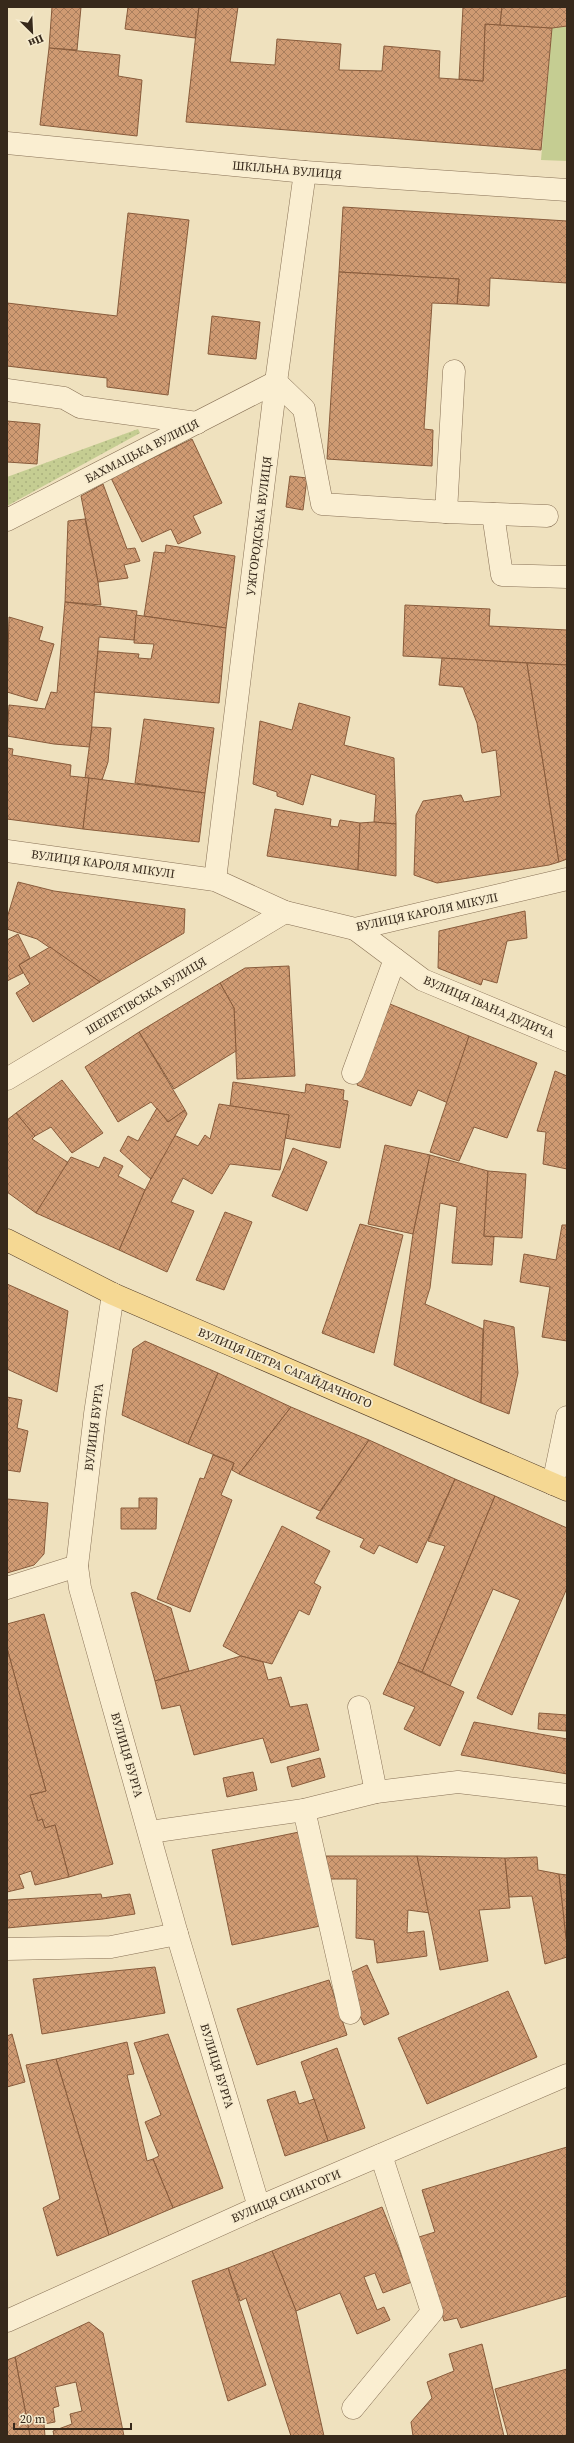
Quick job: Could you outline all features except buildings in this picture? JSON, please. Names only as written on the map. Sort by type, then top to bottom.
[{"type":"main road","name":"ВУЛИЦЯ ПЕТРА САГАЙДАЧНОГО","points":[[7,1240],[113,1294],[560,1487]]},
{"type":"street","name":"ШКІЛЬНА ВУЛИЦЯ","points":[[7,143],[305,172],[567,190]]},
{"type":"street","name":"УЖГОРОДСЬКА ВУЛИЦЯ","points":[[215,880],[276,382],[305,172]]},
{"type":"street","points":[[446,512],[454,371]]},
{"type":"street","name":"БАХМАЦЬКА ВУЛИЦЯ","points":[[7,520],[276,382]]},
{"type":"street","points":[[276,382],[304,409],[322,504],[446,512],[547,516]]},
{"type":"street","points":[[7,390],[64,398],[80,407],[197,422]]},
{"type":"street","points":[[493,514],[502,575],[567,577]]},
{"type":"street","name":"ВУЛИЦЯ КАРОЛЯ МІКУЛІ","points":[[7,851],[215,880],[286,912],[355,929],[567,879]]},
{"type":"street","name":"ШЕПЕТІВСЬКА ВУЛИЦЯ","points":[[7,1079],[286,912]]},
{"type":"street","name":"ВУЛИЦЯ ІВАНА ДУДИЧА","points":[[355,929],[423,980],[567,1040]]},
{"type":"street","points":[[353,1073],[395,959]]},
{"type":"street","name":"ВУЛИЦЯ БУРГА","points":[[113,1294],[95,1414],[77,1566],[80,1588],[178,1934],[259,2207]]},
{"type":"street","points":[[560,1487],[567,1418]]},
{"type":"street","points":[[7,1588],[77,1566]]},
{"type":"street","points":[[359,1707],[376,1792]]},
{"type":"street","points":[[150,1832],[304,1810],[376,1792],[458,1782],[567,1795]]},
{"type":"street","points":[[304,1810],[350,2013]]},
{"type":"street","points":[[7,1949],[111,1947],[178,1934]]},
{"type":"street","name":"ВУЛИЦЯ СИНАГОГИ","points":[[7,2320],[259,2207],[567,2075]]},
{"type":"street","points":[[352,2408],[432,2312],[381,2155]]},
{"type":"green space","points":[[567,26],[567,161],[541,160],[552,28]]},
{"type":"green space","points":[[138,429],[140,433],[7,506],[7,477]]}]
